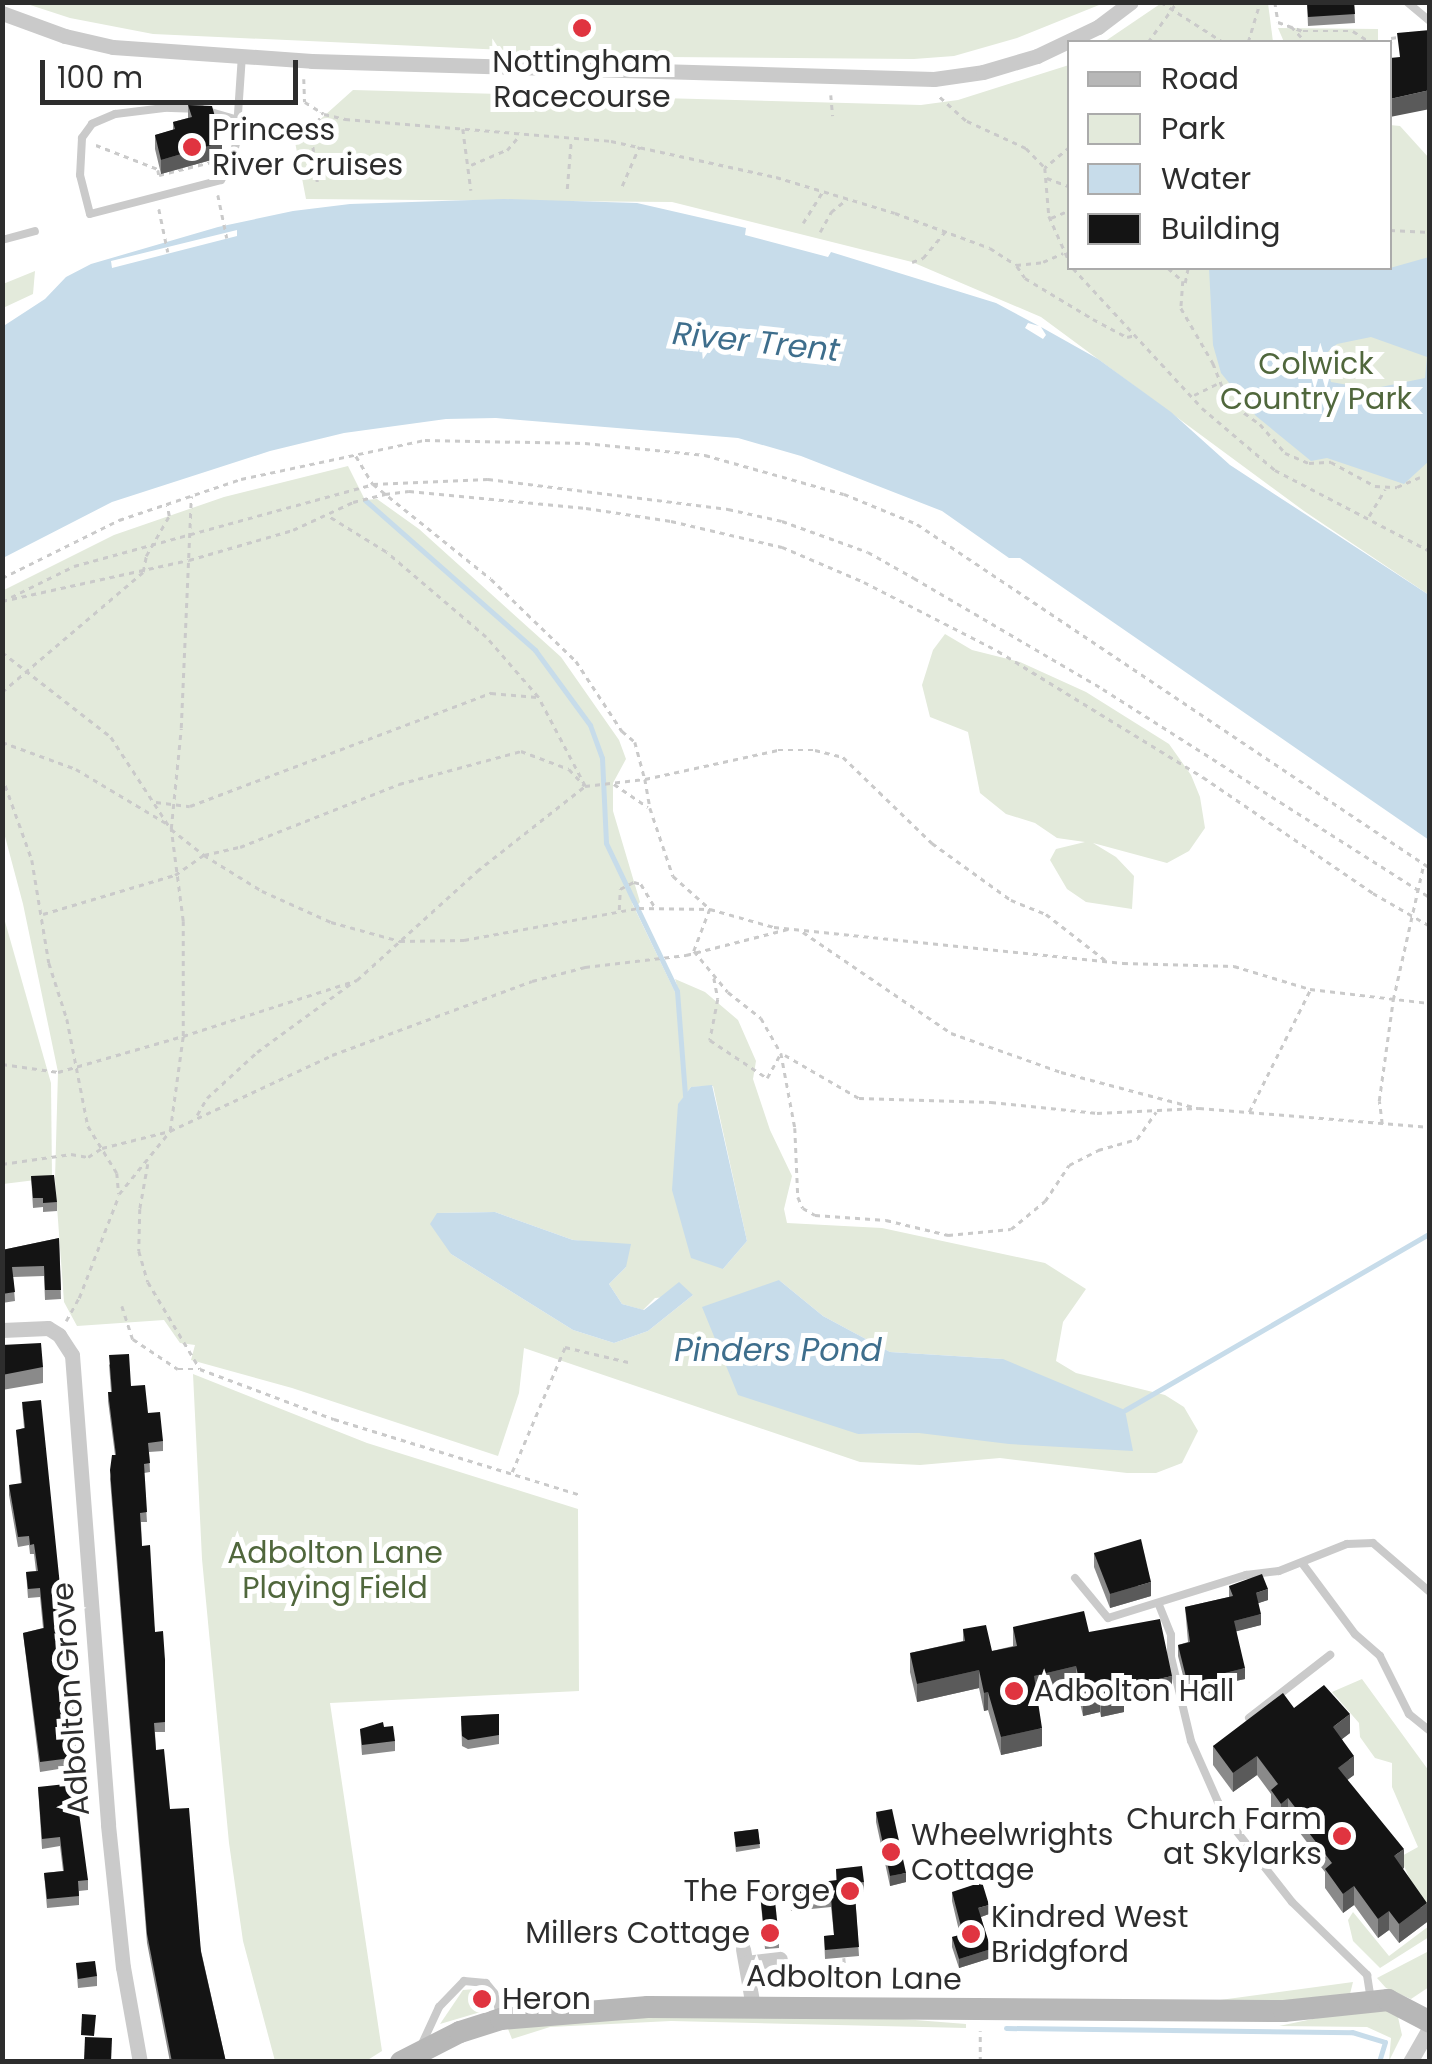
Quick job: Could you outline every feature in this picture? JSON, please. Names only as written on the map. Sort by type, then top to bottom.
[{"type":"street","points":[[1071,40],[1098,27],[1131,2]]},
{"type":"street","points":[[2,13],[65,36],[113,47],[405,66],[934,79],[983,72],[1037,56],[1067,42]]},
{"type":"street","points":[[2,1330],[35,1327],[59,1335]]},
{"type":"street","name":"Adbolton Grove","points":[[59,1335],[72,1355],[108,1825],[123,1968],[140,2062]]},
{"type":"street","points":[[754,2007],[744,1956],[780,1958]]},
{"type":"street","name":"Adbolton Lane","points":[[410,2056],[502,2019],[589,2010],[754,2007],[1284,2011],[1371,2000],[1402,2004],[1430,2024]]},
{"type":"street","points":[[1410,2062],[1430,2024]]},
{"type":"lane","points":[[1407,2],[1430,21]]},
{"type":"lane","points":[[234,119],[201,108],[139,110],[92,124],[83,140],[80,174],[90,214],[215,184],[231,165],[242,56]]},
{"type":"lane","points":[[2,240],[35,231]]},
{"type":"lane","points":[[1075,1578],[1108,1618],[1160,1605],[1246,1575],[1302,1563],[1347,1544],[1373,1543],[1430,1592]]},
{"type":"lane","points":[[1302,1563],[1355,1634],[1380,1656],[1409,1714],[1430,1731]]},
{"type":"lane","points":[[1160,1605],[1198,1758],[1234,1828],[1292,1902],[1367,1976],[1371,2000]]},
{"type":"lane","points":[[1241,1724],[1330,1655]]},
{"type":"lane","points":[[1198,1758],[1212,1746]]},
{"type":"lane","points":[[410,2056],[440,2007],[464,1981],[486,1983],[494,1992],[502,2019]]},
{"type":"path","points":[[1161,2],[1170,12],[1220,40]]},
{"type":"path","points":[[1149,40],[1177,2]]},
{"type":"path","points":[[1249,40],[1260,2]]},
{"type":"path","points":[[1282,2],[1276,4],[1278,22],[1303,31],[1353,31],[1367,40]]},
{"type":"path","points":[[1290,25],[1304,40]]},
{"type":"path","points":[[1391,40],[1410,36]]},
{"type":"path","points":[[824,74],[833,116]]},
{"type":"path","points":[[304,76],[306,102],[345,120],[571,138],[639,148],[720,162],[847,199],[990,248],[1016,265],[1025,278],[1105,326],[1128,338],[1138,334]]},
{"type":"path","points":[[934,79],[944,105],[1026,148],[1044,168],[1050,219],[1067,260]]},
{"type":"path","points":[[317,182],[312,142],[321,112]]},
{"type":"path","points":[[463,129],[471,190]]},
{"type":"path","points":[[470,165],[507,150],[520,135]]},
{"type":"path","points":[[567,189],[571,138]]},
{"type":"path","points":[[83,140],[158,169],[160,175],[225,158]]},
{"type":"path","points":[[622,186],[639,148]]},
{"type":"path","points":[[1044,168],[1067,150]]},
{"type":"path","points":[[189,168],[191,179]]},
{"type":"path","points":[[1045,178],[1067,186]]},
{"type":"path","points":[[215,184],[227,238]]},
{"type":"path","points":[[803,223],[822,192]]},
{"type":"path","points":[[156,198],[168,252]]},
{"type":"path","points":[[820,232],[831,212],[847,199]]},
{"type":"path","points":[[1050,219],[1067,211]]},
{"type":"path","points":[[1392,230],[1430,232]]},
{"type":"path","points":[[912,262],[923,258],[946,231]]},
{"type":"path","points":[[1016,265],[1043,262],[1062,253]]},
{"type":"path","points":[[1076,270],[1192,396],[1275,470],[1430,550]]},
{"type":"path","points":[[1170,270],[1184,285]]},
{"type":"path","points":[[1188,270],[1181,308],[1232,406],[1260,424],[1285,453],[1309,464],[1331,462],[1358,480],[1386,488],[1420,477]]},
{"type":"path","points":[[1192,396],[1219,383]]},
{"type":"path","points":[[2,578],[119,520],[191,496],[241,480],[425,440],[586,443],[704,455],[844,494],[917,524],[1430,868]]},
{"type":"path","points":[[356,455],[373,484],[491,579],[576,661],[622,731],[636,742],[650,808],[672,876],[710,909]]},
{"type":"path","points":[[4,601],[74,566],[373,484],[488,480],[665,499],[782,520],[868,552],[1103,688],[1430,897]]},
{"type":"path","points":[[1369,516],[1386,488]]},
{"type":"path","points":[[4,601],[188,560],[293,530],[325,514],[385,494],[409,492],[586,508],[671,520],[782,547],[864,582],[998,652],[1203,777],[1372,894],[1430,926]]},
{"type":"path","points":[[59,1335],[80,1298],[119,1194],[170,1131],[184,1036],[185,953],[171,829],[191,496]]},
{"type":"path","points":[[2,692],[143,572],[168,516],[167,504]]},
{"type":"path","points":[[325,514],[354,528],[439,594],[486,637],[538,697],[585,786]]},
{"type":"path","points":[[2,652],[111,737],[171,829],[204,856],[262,891],[331,922],[400,941],[464,940],[656,908],[710,909],[790,928],[1106,961],[1234,966],[1310,989],[1430,1003]]},
{"type":"path","points":[[153,801],[190,806],[491,693],[538,697]]},
{"type":"path","points":[[2,742],[76,769],[168,824]]},
{"type":"path","points":[[196,1117],[207,1098],[258,1052],[357,980],[477,872],[585,786],[645,779],[778,750],[815,750],[843,757],[932,844],[1012,900],[1046,914],[1106,961]]},
{"type":"path","points":[[42,914],[175,874],[204,856],[240,846],[400,784],[521,751],[569,769],[585,786]]},
{"type":"path","points":[[2,776],[32,860],[49,963],[77,1066],[88,1126],[117,1173],[119,1194]]},
{"type":"path","points":[[613,783],[650,808]]},
{"type":"path","points":[[1382,1125],[1379,1101],[1392,1000],[1424,864]]},
{"type":"path","points":[[619,912],[620,889],[634,882],[641,884],[656,908]]},
{"type":"path","points":[[694,951],[710,909]]},
{"type":"path","points":[[2,1164],[71,1154],[88,1157],[102,1148],[170,1131],[332,1055],[532,981],[585,967],[694,951],[790,928]]},
{"type":"path","points":[[800,929],[951,1033],[1061,1072],[1199,1108],[1430,1127]]},
{"type":"path","points":[[694,951],[761,1018],[781,1052],[795,1128],[798,1197],[803,1208],[815,1215],[886,1220],[948,1234],[1011,1230],[1045,1201],[1069,1165],[1098,1150],[1137,1139],[1156,1112]]},
{"type":"path","points":[[714,975],[718,999],[710,1040],[768,1078],[781,1052]]},
{"type":"path","points":[[2,1064],[58,1072],[357,980]]},
{"type":"path","points":[[1248,1114],[1310,989]]},
{"type":"path","points":[[781,1052],[859,1098],[992,1102],[1096,1113],[1199,1108]]},
{"type":"path","points":[[149,1160],[140,1208],[139,1251],[148,1282],[200,1370]]},
{"type":"path","points":[[122,1306],[133,1339],[178,1369],[200,1370],[334,1418],[581,1495]]},
{"type":"path","points":[[512,1473],[565,1347],[628,1362]]},
{"type":"path","points":[[844,1958],[847,1985]]},
{"type":"path","points":[[980,2062],[982,2009]]},
{"type":"green space","points":[[1163,2],[1268,3],[1273,40],[1107,40]]},
{"type":"green space","name":"Nottingham Racecourse","points":[[24,3],[1104,3],[1017,38],[954,56],[914,59],[538,56],[505,50],[153,34],[70,18]]},
{"type":"green space","points":[[1278,28],[1378,29],[1378,40],[1283,40]]},
{"type":"green space","name":"Colwick Country Park","points":[[1067,66],[1067,270],[1392,270],[1392,125],[1400,126],[1429,158],[1429,595],[1304,511],[1041,317],[912,262],[672,202],[306,199],[295,142],[353,90],[921,105],[958,100]]},
{"type":"green space","points":[[35,271],[33,294],[3,308],[3,284]]},
{"type":"green space","points":[[348,466],[365,500],[377,499],[419,529],[561,657],[619,740],[626,759],[613,783],[613,811],[640,902],[637,906],[632,903],[675,992],[679,992],[675,979],[705,992],[738,1020],[756,1061],[753,1079],[770,1130],[792,1176],[784,1209],[787,1223],[882,1228],[1045,1263],[1086,1289],[1063,1322],[1056,1361],[1076,1373],[1165,1395],[1184,1407],[1198,1431],[1182,1463],[1156,1473],[1127,1473],[1000,1458],[920,1465],[860,1462],[524,1348],[519,1393],[498,1456],[292,1388],[191,1360],[195,1345],[180,1343],[164,1320],[77,1326],[64,1302],[55,1179],[58,1072],[3,829],[2,591],[114,535],[224,497]],"holes":[[[713,1086],[747,1241],[723,1269],[678,1105],[691,1087]],[[495,1212],[573,1240],[598,1243],[626,1267],[609,1284],[622,1304],[643,1310],[655,1298],[693,1295],[648,1331],[614,1343],[573,1330],[451,1254],[437,1213]],[[779,1280],[823,1316],[890,1352],[1003,1359],[919,1433],[858,1434]]]},
{"type":"green space","points":[[945,634],[972,650],[1020,662],[1086,692],[1169,744],[1191,775],[1200,797],[1205,828],[1189,851],[1167,863],[1093,843],[1116,857],[1134,876],[1132,909],[1086,902],[1067,889],[1050,860],[1056,849],[1085,842],[1057,838],[1035,823],[1006,814],[980,793],[968,732],[930,717],[922,685],[933,650]]},
{"type":"green space","points":[[2,911],[51,1083],[52,1178],[3,1184]]},
{"type":"green space","name":"Adbolton Lane Playing Field","points":[[193,1374],[367,1443],[578,1509],[579,1691],[330,1703],[382,2051],[366,2061],[275,2061],[243,1941],[229,1843],[202,1559]]},
{"type":"green space","points":[[1362,1679],[1429,1771],[1429,1922],[1400,1857],[1418,1847],[1392,1787],[1392,1763],[1375,1758],[1360,1737],[1359,1723],[1332,1692]]},
{"type":"green space","points":[[1353,1912],[1389,1956],[1429,1926],[1429,1937],[1380,1968],[1353,1941],[1348,1920]]},
{"type":"green space","points":[[1429,1951],[1429,1987],[1411,1999],[1386,1988],[1377,1978]]},
{"type":"green space","points":[[1353,1982],[1350,1994],[1318,2000],[1220,2000]]},
{"type":"green space","points":[[475,1989],[484,1995],[484,2011],[440,2024],[463,1990]]},
{"type":"green space","points":[[1386,2010],[1398,2017],[1402,2035],[1389,2061],[1391,2038],[1367,2027],[1279,2026],[1346,2012]]},
{"type":"green space","points":[[877,2017],[966,2024],[966,2028],[671,2021],[550,2027],[512,2039],[508,2029],[581,2018]]},
{"type":"water","name":"River Trent","points":[[504,199],[637,203],[746,228],[745,235],[828,257],[831,252],[996,303],[1039,326],[1028,323],[1025,328],[1043,339],[1046,335],[1041,327],[1098,359],[1171,412],[1230,465],[1429,595],[1429,840],[1020,558],[1009,558],[942,511],[801,456],[738,438],[496,418],[446,419],[344,433],[270,451],[112,502],[3,558],[2,327],[45,299],[66,277],[91,264],[218,227],[293,211],[350,204]]},
{"type":"water","points":[[1429,257],[1429,461],[1404,484],[1327,458],[1311,461],[1256,416],[1221,373],[1213,345],[1209,270],[1392,270]],"holes":[[[1371,337],[1427,357],[1425,378],[1371,389],[1331,382],[1324,355],[1337,344]]]},
{"type":"water","points":[[712,1085],[747,1241],[723,1269],[691,1258],[672,1190],[678,1104],[691,1087]]},
{"type":"water","points":[[495,1212],[573,1240],[631,1244],[626,1267],[609,1284],[622,1304],[644,1310],[679,1282],[693,1295],[648,1331],[614,1343],[573,1330],[451,1254],[430,1224],[437,1213]]},
{"type":"water","name":"Pinders Pond","points":[[779,1280],[823,1316],[890,1352],[1003,1359],[1125,1410],[1133,1451],[1009,1444],[919,1433],[858,1434],[738,1395],[702,1307]]},
{"type":"pier","points":[[237,230],[237,236],[112,268],[111,261]]},
{"type":"building","points":[[1307,2],[1354,2],[1355,14],[1308,17]]},
{"type":"building","points":[[1430,30],[1430,90],[1392,99],[1392,58],[1400,57],[1397,33]]},
{"type":"building","points":[[188,105],[212,106],[222,142],[161,160],[155,135],[175,129],[173,122],[192,117]]},
{"type":"building","points":[[54,1175],[57,1202],[43,1203],[43,1198],[33,1198],[31,1176]]},
{"type":"building","points":[[59,1238],[61,1290],[45,1290],[44,1266],[12,1267],[15,1292],[2,1294],[2,1250]]},
{"type":"building","points":[[41,1343],[43,1367],[2,1375],[2,1345]]},
{"type":"building","points":[[129,1354],[131,1386],[145,1385],[148,1413],[160,1412],[163,1441],[148,1443],[150,1463],[144,1464],[147,1512],[140,1513],[142,1546],[150,1545],[155,1632],[163,1631],[165,1660],[165,1722],[154,1723],[156,1750],[164,1749],[170,1809],[189,1808],[201,1952],[226,2062],[172,2062],[147,1934],[110,1470],[112,1455],[116,1455],[108,1392],[112,1392],[109,1355]]},
{"type":"building","points":[[41,1400],[76,1742],[70,1742],[71,1758],[40,1762],[23,1633],[44,1628],[40,1588],[28,1589],[26,1572],[38,1571],[34,1544],[30,1545],[29,1536],[18,1537],[9,1485],[22,1483],[16,1430],[25,1428],[22,1402]]},
{"type":"building","points":[[1141,1539],[1151,1582],[1110,1594],[1094,1553]]},
{"type":"building","points":[[1262,1574],[1268,1589],[1256,1593],[1261,1614],[1234,1621],[1245,1668],[1225,1673],[1228,1683],[1201,1689],[1198,1678],[1187,1681],[1178,1645],[1190,1642],[1185,1607],[1233,1596],[1229,1586]]},
{"type":"building","points":[[1084,1611],[1089,1632],[1160,1619],[1172,1676],[1123,1687],[1124,1694],[1101,1699],[1100,1694],[1083,1697],[1076,1666],[1034,1676],[1042,1728],[1001,1737],[979,1670],[917,1684],[910,1653],[965,1641],[963,1629],[986,1625],[992,1651],[1017,1646],[1013,1627]]},
{"type":"building","name":"Church Farm at Skylarks","points":[[1324,1685],[1350,1714],[1333,1727],[1354,1756],[1338,1768],[1404,1849],[1394,1856],[1427,1903],[1399,1924],[1389,1911],[1378,1919],[1354,1886],[1343,1894],[1325,1869],[1332,1863],[1309,1833],[1313,1831],[1288,1798],[1281,1804],[1271,1790],[1278,1784],[1257,1756],[1233,1773],[1213,1746],[1283,1693],[1294,1708]]},
{"type":"building","points":[[499,1714],[499,1735],[468,1740],[462,1736],[461,1716]]},
{"type":"building","points":[[383,1722],[384,1727],[393,1726],[395,1741],[362,1745],[360,1729]]},
{"type":"building","points":[[75,1783],[88,1880],[78,1881],[79,1896],[47,1899],[44,1873],[64,1871],[60,1837],[42,1839],[38,1787]]},
{"type":"building","name":"Wheelwrights Cottage","points":[[892,1809],[906,1873],[890,1876],[876,1812]]},
{"type":"building","points":[[758,1829],[760,1844],[736,1847],[734,1832]]},
{"type":"building","points":[[862,1866],[864,1882],[854,1883],[859,1947],[825,1950],[824,1936],[834,1935],[831,1898],[791,1902],[789,1886],[837,1880],[836,1869]]},
{"type":"building","points":[[982,1882],[989,1905],[978,1908],[991,1949],[959,1959],[952,1937],[963,1934],[952,1892]]},
{"type":"building","name":"Millers Cottage","points":[[774,1892],[779,1938],[765,1940],[760,1893]]},
{"type":"building","points":[[95,1961],[97,1976],[78,1979],[76,1963]]},
{"type":"building","points":[[82,2014],[96,2015],[94,2036],[81,2035]]},
{"type":"building","points":[[85,2037],[112,2038],[111,2062],[84,2061]]},
{"type":"waterway","points":[[365,500],[535,650],[590,725],[602,758],[606,843],[677,991],[685,1096]]},
{"type":"waterway","points":[[1125,1410],[1430,1233]]},
{"type":"waterway","points":[[1006,2028],[1352,2032],[1385,2042],[1379,2062]]},
{"type":"place","name":"Nottingham Racecourse","points":[[582,28]]},
{"type":"place","name":"Princess River Cruises","points":[[192,147]]},
{"type":"place","name":"Adbolton Hall","points":[[1014,1691]]},
{"type":"place","name":"Church Farm at Skylarks","points":[[1342,1836]]},
{"type":"place","name":"Wheelwrights Cottage","points":[[891,1852]]},
{"type":"place","name":"The Forge","points":[[850,1891]]},
{"type":"place","name":"Millers Cottage","points":[[770,1933]]},
{"type":"place","name":"Kindred West Bridgford","points":[[971,1934]]},
{"type":"place","name":"Heron","points":[[482,1999]]}]
